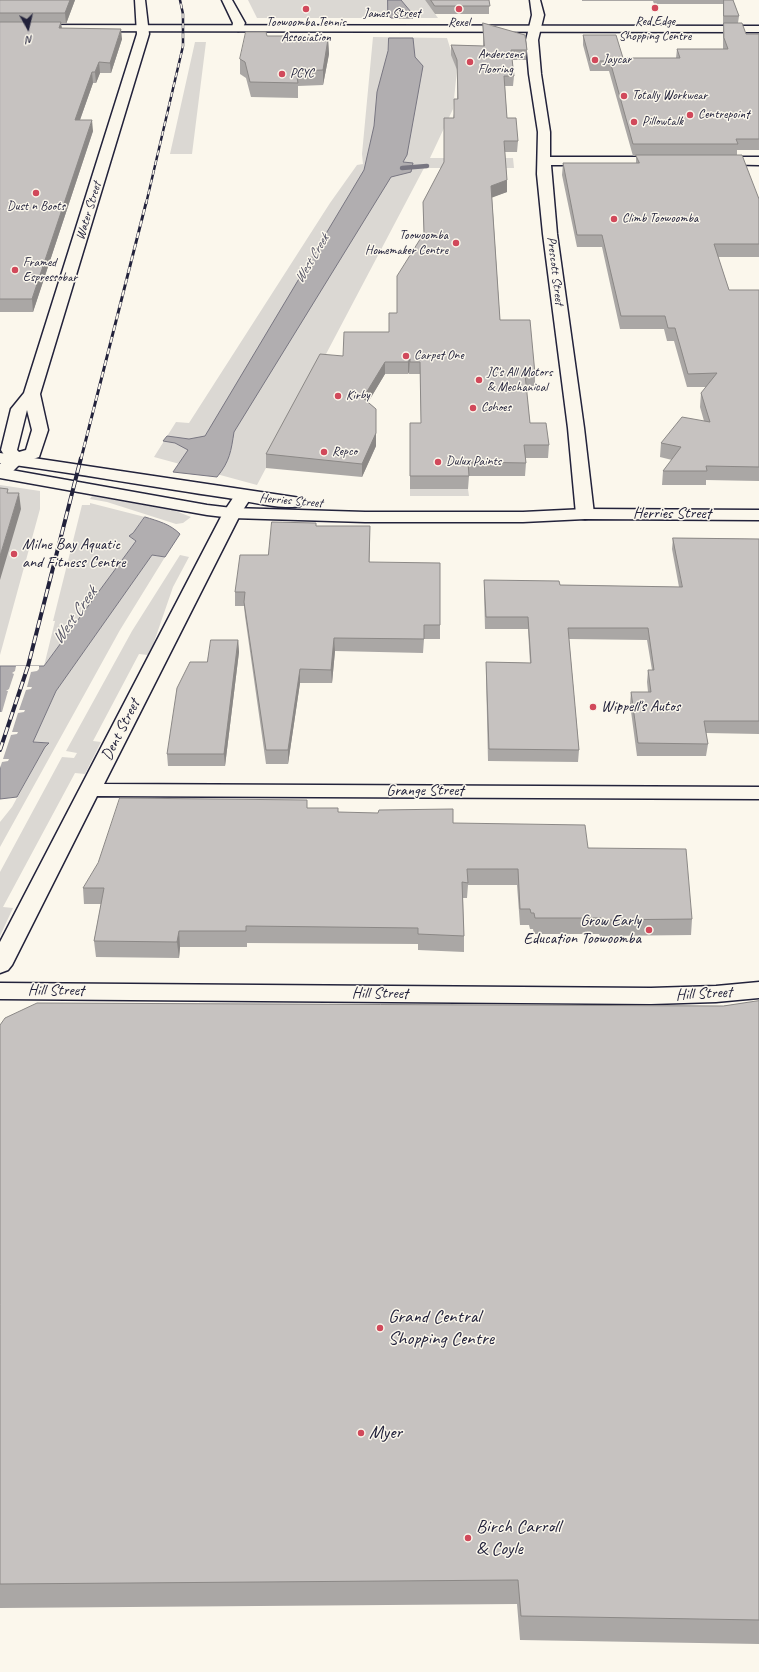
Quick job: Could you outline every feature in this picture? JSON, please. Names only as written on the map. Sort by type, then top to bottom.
[{"type":"main road","name":"Water Street","points":[[4,466],[19,409],[32,394],[143,34],[140,0]]},
{"type":"main road","points":[[227,0],[238,20],[238,28]]},
{"type":"main road","name":"Prescott Street","points":[[535,0],[538,15],[532,37],[535,74],[544,132],[544,161],[550,234],[576,428],[585,514]]},
{"type":"main road","name":"James Street","points":[[0,28],[759,29]]},
{"type":"main road","points":[[544,132],[562,146],[579,156],[596,161]]},
{"type":"main road","points":[[544,161],[675,161]]},
{"type":"main road","points":[[705,161],[759,161]]},
{"type":"main road","name":"Water Street","points":[[4,466],[33,454],[40,430],[32,394]]},
{"type":"main road","points":[[0,433],[16,424]]},
{"type":"main road","name":"Herries Street","points":[[4,466],[207,510],[238,505],[365,517],[524,517],[585,514],[759,515]]},
{"type":"main road","name":"Dent Street","points":[[0,965],[238,505]]},
{"type":"main road","name":"Grange Street","points":[[90,790],[759,793]]},
{"type":"main road","name":"Hill Street","points":[[0,991],[652,996],[716,994],[759,990]]},
{"type":"shaded area","points":[[248,0],[425,0],[438,18],[257,18]]},
{"type":"shaded area","points":[[373,37],[447,38],[457,70],[453,109],[430,158],[513,158],[514,168],[424,168],[257,485],[154,457],[176,422],[189,423],[330,203],[357,165],[363,164],[362,154]]},
{"type":"shaded area","points":[[195,42],[206,42],[192,154],[170,154]]},
{"type":"shaded area","name":"Milne Bay Aquatic and Fitness Centre","points":[[0,485],[40,491],[40,509],[0,655]]},
{"type":"shaded area","points":[[410,489],[468,489],[469,496],[410,496]]},
{"type":"shaded area","points":[[92,496],[173,510],[191,517],[183,523],[176,524],[107,502],[90,499]]},
{"type":"shaded area","points":[[90,503],[145,517],[133,534],[129,536],[136,541],[44,666],[55,621],[53,621],[82,505],[90,505]]},
{"type":"shaded area","points":[[152,555],[165,557],[120,630],[0,847],[0,822],[12,807],[45,747],[49,743],[33,742],[56,691]]},
{"type":"shaded area","points":[[180,555],[189,557],[173,587],[153,645],[148,655],[139,654],[93,741],[101,742],[85,774],[75,773],[3,907],[13,908],[0,936],[0,872],[62,757],[74,758],[77,753],[66,751],[132,631]]},
{"type":"water","points":[[388,0],[401,0],[411,12],[413,18],[391,18],[388,15]]},
{"type":"water","name":"West Creek","points":[[389,38],[413,38],[415,57],[423,66],[407,155],[403,162],[413,163],[411,172],[391,177],[234,432],[229,456],[225,466],[217,477],[173,472],[188,450],[175,443],[163,441],[167,436],[189,439],[205,436],[364,170],[374,126],[377,92],[388,51]]},
{"type":"water","points":[[145,517],[168,525],[180,534],[165,557],[152,555],[56,691],[33,742],[49,743],[45,747],[17,797],[0,799],[0,666],[44,666],[136,541],[129,536]]},
{"type":"pier","points":[[16,666],[39,666],[39,669],[31,672],[27,687],[32,687],[31,689],[26,690],[19,710],[25,710],[24,712],[18,713],[12,732],[18,732],[17,734],[11,735],[3,759],[9,759],[8,761],[2,762],[0,768],[0,712],[2,712],[8,691],[6,691],[9,689],[14,674],[12,673],[15,671]]},
{"type":"building","points":[[0,0],[70,0],[65,13],[0,13]]},
{"type":"building","points":[[431,0],[489,0],[490,6],[435,6]]},
{"type":"building","points":[[724,0],[733,0],[739,16],[724,16]]},
{"type":"building","points":[[0,22],[61,22],[59,28],[121,29],[110,63],[99,62],[95,72],[92,72],[75,120],[92,120],[32,299],[0,299]]},
{"type":"building","points":[[483,23],[525,35],[527,50],[511,50],[514,76],[504,76],[507,118],[516,118],[518,141],[504,141],[507,180],[491,186],[500,320],[530,320],[535,374],[525,374],[530,423],[546,423],[549,445],[524,445],[526,463],[468,462],[469,476],[410,476],[410,423],[421,423],[420,362],[410,362],[410,359],[408,362],[385,362],[363,398],[376,409],[376,433],[362,464],[266,454],[320,354],[343,356],[344,332],[389,332],[389,313],[397,313],[397,276],[424,233],[423,202],[444,162],[444,118],[454,118],[454,99],[458,99],[457,60],[451,45],[484,46]]},
{"type":"building","name":"Centrepoint","points":[[724,23],[742,23],[746,34],[759,34],[759,139],[736,139],[738,144],[633,144],[610,61],[590,61],[583,35],[616,35],[623,58],[680,58],[677,49],[728,49],[724,38]]},
{"type":"building","name":"PCYC","points":[[246,32],[266,32],[267,36],[303,36],[303,39],[328,39],[323,70],[296,71],[298,83],[250,82],[245,62],[240,59]]},
{"type":"building","points":[[636,155],[742,155],[759,199],[759,244],[714,244],[729,290],[759,290],[759,467],[706,466],[707,471],[663,471],[681,447],[661,443],[682,417],[710,422],[701,393],[717,373],[688,374],[675,328],[668,328],[665,316],[621,316],[602,235],[577,235],[563,163],[639,163]]},
{"type":"building","points":[[0,488],[8,489],[7,493],[19,493],[0,556]]},
{"type":"building","points":[[272,522],[316,523],[316,526],[370,526],[369,562],[440,563],[440,625],[424,625],[424,639],[334,638],[331,670],[300,669],[288,750],[266,750],[244,602],[245,592],[235,592],[240,555],[268,555]]},
{"type":"building","points":[[673,538],[759,539],[759,721],[704,721],[708,744],[638,743],[631,692],[651,692],[648,670],[654,670],[648,628],[568,628],[579,750],[489,749],[486,662],[531,663],[528,617],[486,617],[484,580],[559,581],[560,585],[682,587]]},
{"type":"building","points":[[211,640],[238,640],[224,754],[167,754],[177,688],[190,662],[207,662]]},
{"type":"building","points":[[120,798],[307,800],[307,808],[338,808],[338,812],[378,813],[379,810],[453,809],[453,823],[585,825],[588,848],[686,849],[692,919],[601,920],[601,918],[535,918],[534,913],[531,913],[530,909],[520,909],[518,869],[467,869],[468,883],[462,882],[464,936],[418,934],[418,928],[246,926],[246,931],[179,931],[177,942],[94,941],[104,888],[83,888],[98,863]]},
{"type":"building","name":"Grand Central Shopping Centre","points":[[759,1001],[759,1620],[521,1616],[518,1580],[0,1584],[0,1025],[5,1018],[37,1003],[723,1006]]},
{"type":"waterway","points":[[402,168],[427,166]]},
{"type":"railway","points":[[146,204],[183,46],[183,14],[180,0]]},
{"type":"railway","points":[[81,459],[146,203]]},
{"type":"railway","points":[[0,750],[28,666],[81,458]]},
{"type":"place","name":"Red Edge Shopping Centre","points":[[655,8]]},
{"type":"place","name":"Toowoomba Tennis Association","points":[[306,9]]},
{"type":"place","name":"Rexel","points":[[459,9]]},
{"type":"place","name":"Jaycar","points":[[595,60]]},
{"type":"place","name":"Andersens Flooring","points":[[470,62]]},
{"type":"place","name":"PCYC","points":[[282,74]]},
{"type":"place","name":"Totally Workwear","points":[[624,96]]},
{"type":"place","name":"Centrepoint","points":[[690,115]]},
{"type":"place","name":"Pillowtalk","points":[[634,122]]},
{"type":"place","name":"Dust n Boots","points":[[36,193]]},
{"type":"place","name":"Climb Toowoomba","points":[[614,219]]},
{"type":"place","name":"Toowoomba Homemaker Centre","points":[[456,243]]},
{"type":"place","name":"Framed Espressobar","points":[[15,270]]},
{"type":"place","name":"Carpet One","points":[[406,356]]},
{"type":"place","name":"JC's All Motors & Mechanical","points":[[479,380]]},
{"type":"place","name":"Kirby","points":[[338,396]]},
{"type":"place","name":"Cohoes","points":[[473,408]]},
{"type":"place","name":"Repco","points":[[324,452]]},
{"type":"place","name":"Dulux Paints","points":[[438,462]]},
{"type":"place","name":"Milne Bay Aquatic and Fitness Centre","points":[[14,554]]},
{"type":"place","name":"Wippell's Autos","points":[[593,707]]},
{"type":"place","name":"Grow Early Education Toowoomba","points":[[649,930]]},
{"type":"place","name":"Grand Central Shopping Centre","points":[[380,1328]]},
{"type":"place","name":"Myer","points":[[361,1433]]},
{"type":"place","name":"Birch Carroll & Coyle","points":[[468,1538]]}]
